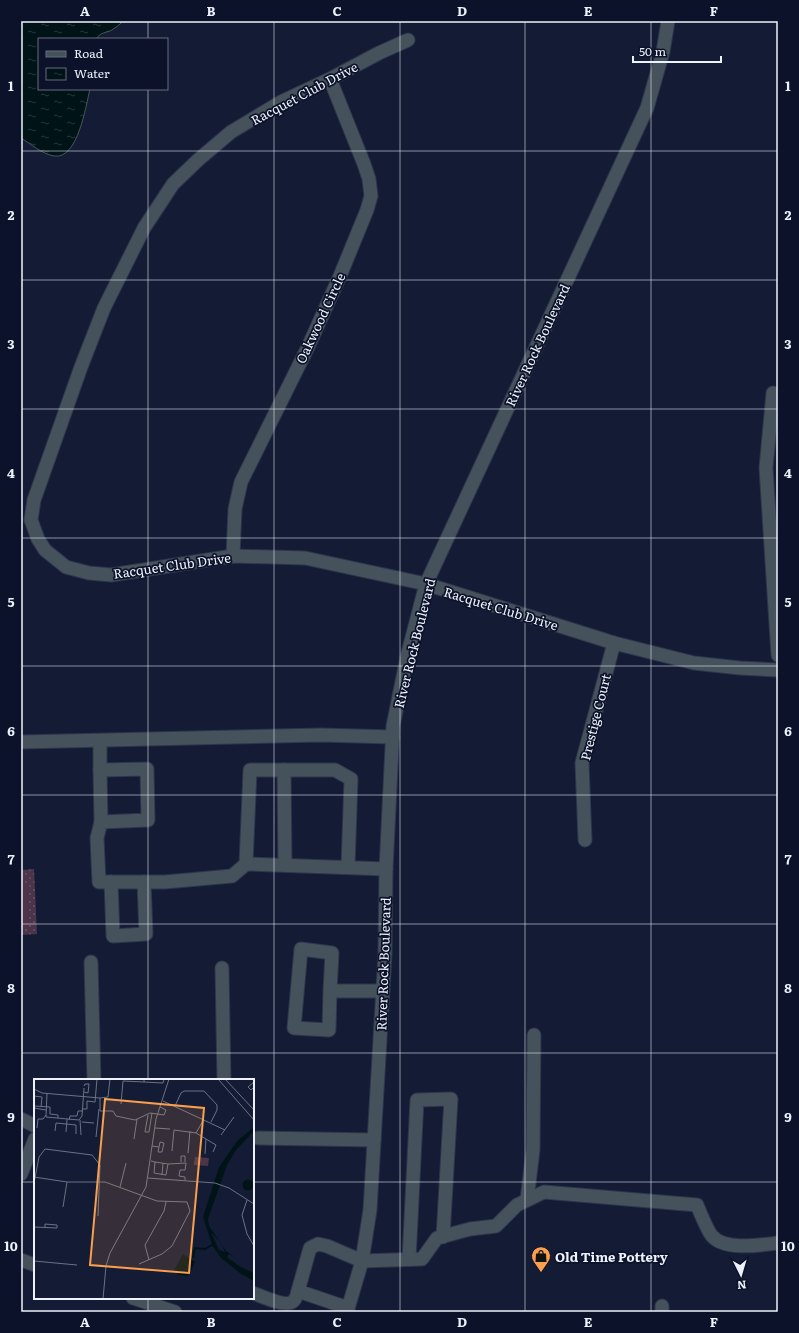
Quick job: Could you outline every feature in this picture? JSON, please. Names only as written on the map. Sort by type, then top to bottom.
[{"type":"street","name":"River Rock Boulevard","points":[[348,1310],[362,1261],[370,1210],[385,954],[386,869],[393,726],[407,656],[426,584],[647,108],[663,52],[668,21]]},
{"type":"street","name":"Racquet Club Drive","points":[[408,40],[281,102],[231,132],[173,184],[144,228],[104,308],[78,374],[34,500],[31,520],[38,538],[45,550],[66,567],[89,573],[111,575],[233,556],[305,558],[426,584],[614,643],[694,663],[778,670]]},
{"type":"street","name":"Oakwood Circle","points":[[233,556],[235,509],[241,482],[308,347],[367,210],[371,196],[369,179],[364,164],[330,79]]},
{"type":"street","points":[[773,393],[766,468],[778,655]]},
{"type":"street","name":"Prestige Court","points":[[586,840],[582,763],[614,643]]},
{"type":"street","points":[[21,742],[321,735],[393,737]]},
{"type":"street","points":[[100,741],[101,822],[96,838],[99,882],[165,882],[232,876],[246,864],[386,869]]},
{"type":"street","points":[[100,770],[147,769],[148,820],[101,822]]},
{"type":"street","points":[[246,864],[250,770],[335,770],[351,780],[348,867]]},
{"type":"street","points":[[284,770],[285,865]]},
{"type":"street","points":[[111,882],[113,936],[146,934],[144,882]]},
{"type":"street","points":[[301,949],[332,953],[330,991],[329,1030],[294,1028],[301,949]]},
{"type":"street","points":[[91,962],[94,1079]]},
{"type":"street","points":[[222,968],[224,1079]]},
{"type":"street","points":[[330,991],[383,991]]},
{"type":"street","points":[[528,1200],[533,1150],[534,1036]]},
{"type":"street","points":[[409,1259],[417,1100],[451,1100],[443,1237]]},
{"type":"street","points":[[21,1119],[34,1126]]},
{"type":"street","points":[[258,1138],[374,1140]]},
{"type":"street","points":[[21,1174],[34,1142]]},
{"type":"street","points":[[254,1293],[286,1304],[292,1302],[296,1298],[310,1248],[318,1244],[327,1246],[362,1261],[422,1259],[437,1238],[470,1229],[496,1226],[517,1205],[544,1192],[697,1205],[712,1236],[725,1244],[749,1246],[778,1244]]},
{"type":"street","points":[[21,1260],[34,1264]]},
{"type":"street","points":[[298,1291],[348,1310]]},
{"type":"street","points":[[148,1300],[175,1312]]},
{"type":"shaded area","points":[[34,869],[37,934],[21,935],[21,870]]},
{"type":"shaded area","points":[[21,883],[27,883],[29,924],[21,925]]},
{"type":"water","points":[[21,21],[121,21],[121,23],[116,27],[101,34],[97,38],[38,38],[38,90],[90,90],[80,130],[75,141],[62,155],[54,156],[45,153],[21,138]]},
{"type":"place","name":"Old Time Pottery","points":[[541,1273]]}]
